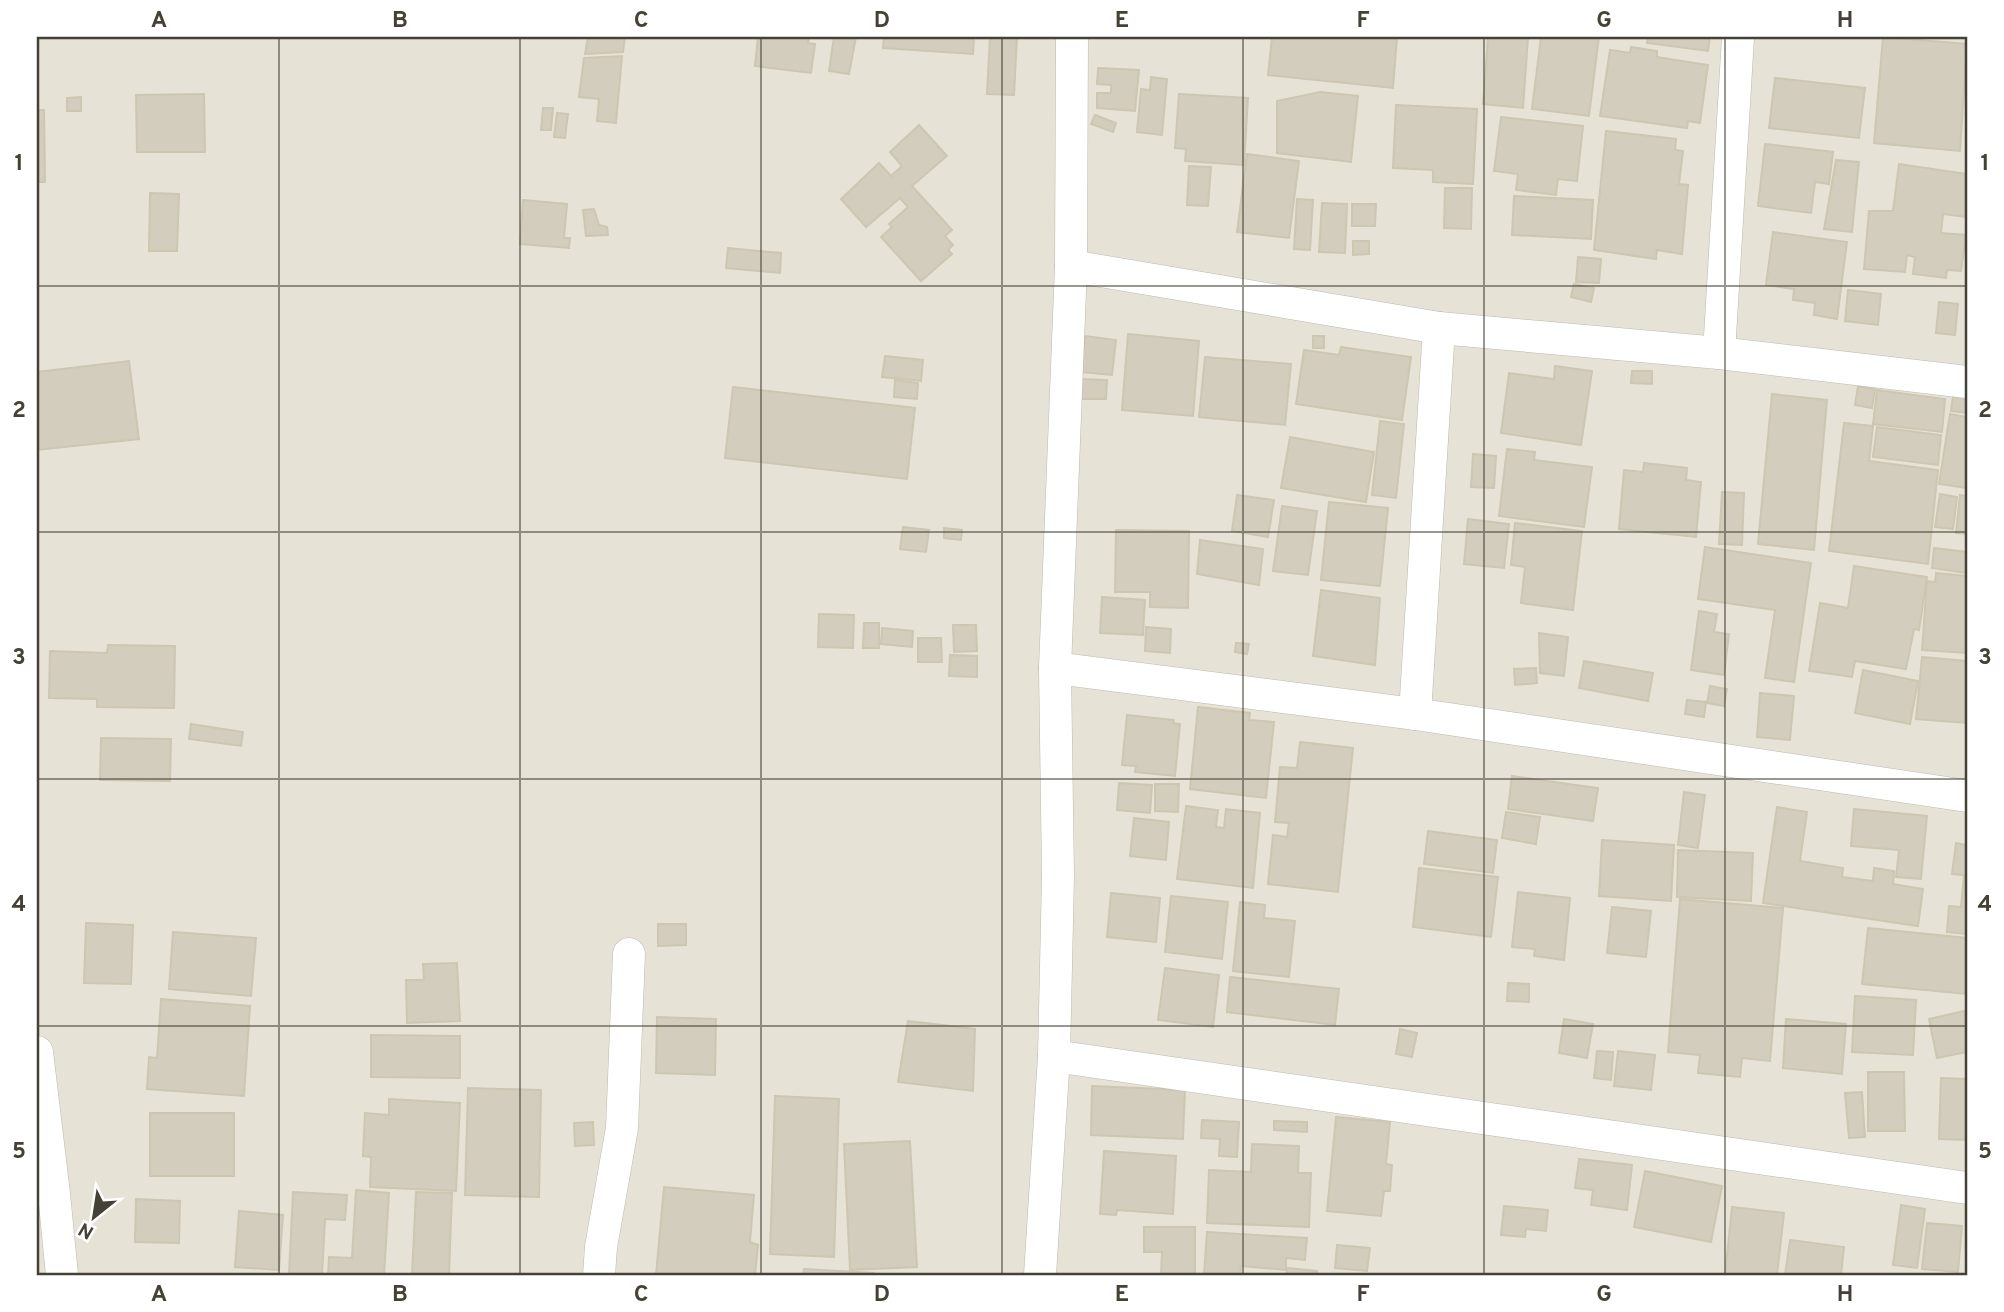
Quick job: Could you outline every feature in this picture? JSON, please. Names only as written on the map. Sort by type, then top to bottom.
[{"type":"street","points":[[1040,1275],[1054,1056],[1058,877],[1055,668],[1071,266],[1072,37]]},
{"type":"street","points":[[1719,353],[1738,37]]},
{"type":"street","points":[[1071,266],[1439,328],[1719,353],[1967,382]]},
{"type":"street","points":[[1415,714],[1439,328]]},
{"type":"street","points":[[1055,668],[1415,714],[1967,796]]},
{"type":"street","points":[[599,1275],[601,1247],[622,1128],[629,954]]},
{"type":"street","points":[[37,1052],[62,1275]]},
{"type":"street","points":[[1054,1056],[1967,1188]]},
{"type":"shaded area","points":[[37,37],[1967,37],[1967,1275],[37,1275]]},
{"type":"building","points":[[588,37],[625,37],[623,52],[585,54]]},
{"type":"building","points":[[758,37],[809,37],[808,43],[815,44],[811,73],[755,66]]},
{"type":"building","points":[[834,37],[856,37],[849,74],[829,71]]},
{"type":"building","points":[[884,37],[974,37],[973,54],[883,48]]},
{"type":"building","points":[[990,37],[1017,37],[1014,95],[987,94]]},
{"type":"building","points":[[1272,37],[1397,37],[1393,88],[1268,75]]},
{"type":"building","points":[[1488,37],[1528,37],[1523,108],[1483,104]]},
{"type":"building","points":[[1541,37],[1599,37],[1589,116],[1532,109]]},
{"type":"building","points":[[1648,37],[1710,37],[1708,51],[1647,43]]},
{"type":"building","points":[[1883,37],[1967,44],[1960,151],[1874,143]]},
{"type":"building","points":[[1631,47],[1657,51],[1657,57],[1708,65],[1700,123],[1688,121],[1687,128],[1600,116],[1610,50],[1630,53]]},
{"type":"building","points":[[622,56],[616,123],[597,121],[599,99],[579,97],[584,58]]},
{"type":"building","points":[[1098,68],[1139,70],[1135,111],[1097,108],[1097,93],[1111,93],[1111,85],[1097,84]]},
{"type":"building","points":[[1151,77],[1167,79],[1162,135],[1137,132],[1141,89],[1150,90]]},
{"type":"building","points":[[1775,78],[1865,88],[1859,138],[1769,128]]},
{"type":"building","points":[[1320,92],[1358,96],[1351,162],[1277,153],[1277,101]]},
{"type":"building","points":[[204,94],[205,152],[137,152],[136,95]]},
{"type":"building","points":[[1179,94],[1248,98],[1244,165],[1185,161],[1186,149],[1175,148]]},
{"type":"building","points":[[81,97],[81,111],[67,111],[67,98]]},
{"type":"building","points":[[1396,105],[1477,109],[1473,184],[1433,182],[1433,170],[1393,168]]},
{"type":"building","points":[[543,108],[553,108],[551,130],[541,130]]},
{"type":"building","points":[[37,110],[44,110],[45,182],[37,182]]},
{"type":"building","points":[[557,113],[568,114],[565,138],[554,137]]},
{"type":"building","points":[[1095,115],[1116,123],[1113,132],[1091,124]]},
{"type":"building","points":[[1501,117],[1583,126],[1577,181],[1558,179],[1556,195],[1516,190],[1518,174],[1494,171]]},
{"type":"building","points":[[919,125],[947,156],[912,186],[952,230],[945,236],[953,245],[948,250],[952,254],[921,281],[881,237],[892,227],[889,224],[908,207],[900,198],[866,227],[841,199],[879,163],[891,176],[902,166],[890,152]]},
{"type":"building","points":[[1606,131],[1676,139],[1675,150],[1683,151],[1679,184],[1688,185],[1682,254],[1657,250],[1656,259],[1594,250]]},
{"type":"building","points":[[1765,144],[1833,152],[1829,184],[1815,182],[1811,213],[1758,206]]},
{"type":"building","points":[[1247,154],[1299,161],[1289,238],[1237,232]]},
{"type":"building","points":[[1836,160],[1859,162],[1852,232],[1824,229]]},
{"type":"building","points":[[1899,164],[1967,174],[1967,217],[1943,214],[1941,233],[1966,235],[1961,271],[1947,270],[1946,278],[1913,274],[1915,257],[1907,255],[1905,272],[1864,269],[1869,211],[1893,211]]},
{"type":"building","points":[[1189,166],[1211,167],[1208,206],[1187,205]]},
{"type":"building","points":[[1445,188],[1472,188],[1471,229],[1444,228]]},
{"type":"building","points":[[150,193],[179,194],[177,251],[149,251]]},
{"type":"building","points":[[1514,196],[1593,200],[1591,239],[1512,235]]},
{"type":"building","points":[[1297,199],[1313,200],[1310,250],[1294,249]]},
{"type":"building","points":[[523,200],[567,204],[564,238],[570,238],[569,248],[520,244]]},
{"type":"building","points":[[1322,203],[1347,204],[1345,253],[1319,252]]},
{"type":"building","points":[[1352,204],[1376,204],[1375,226],[1352,226]]},
{"type":"building","points":[[594,209],[599,225],[607,227],[608,235],[586,236],[583,210]]},
{"type":"building","points":[[1773,232],[1847,242],[1837,319],[1814,315],[1815,303],[1793,300],[1794,289],[1766,285]]},
{"type":"building","points":[[1353,241],[1369,241],[1369,254],[1353,255]]},
{"type":"building","points":[[728,248],[781,253],[780,273],[726,268]]},
{"type":"building","points":[[1578,257],[1601,259],[1599,283],[1576,282]]},
{"type":"building","points":[[1574,284],[1594,288],[1591,302],[1571,297]]},
{"type":"building","points":[[1848,290],[1881,294],[1878,325],[1845,321]]},
{"type":"building","points":[[1939,302],[1958,304],[1955,335],[1936,333]]},
{"type":"building","points":[[1128,334],[1199,341],[1193,416],[1122,410]]},
{"type":"building","points":[[1085,336],[1116,340],[1112,375],[1081,372]]},
{"type":"building","points":[[1313,336],[1324,336],[1324,348],[1313,348]]},
{"type":"building","points":[[1341,347],[1411,357],[1402,420],[1296,404],[1304,350],[1339,355]]},
{"type":"building","points":[[885,356],[923,360],[921,381],[882,377]]},
{"type":"building","points":[[1205,357],[1291,364],[1285,425],[1199,417]]},
{"type":"building","points":[[129,361],[139,439],[37,450],[37,372]]},
{"type":"building","points":[[1555,366],[1592,371],[1581,445],[1501,433],[1509,373],[1554,379]]},
{"type":"building","points":[[1632,371],[1652,371],[1652,384],[1631,383]]},
{"type":"building","points":[[1080,379],[1107,380],[1106,399],[1080,399]]},
{"type":"building","points":[[895,380],[918,383],[917,399],[894,397]]},
{"type":"building","points":[[1858,386],[1875,389],[1872,408],[1855,405]]},
{"type":"building","points":[[733,387],[915,408],[907,479],[725,458]]},
{"type":"building","points":[[1877,390],[1945,399],[1942,432],[1873,424]]},
{"type":"building","points":[[1772,394],[1827,400],[1814,550],[1758,544]]},
{"type":"building","points":[[1953,396],[1967,397],[1967,413],[1951,411]]},
{"type":"building","points":[[1950,414],[1967,417],[1967,488],[1939,484]]},
{"type":"building","points":[[1380,421],[1404,424],[1396,498],[1372,495]]},
{"type":"building","points":[[1844,423],[1873,426],[1869,461],[1938,470],[1928,564],[1829,551]]},
{"type":"building","points":[[1877,427],[1941,435],[1938,465],[1873,457]]},
{"type":"building","points":[[1290,437],[1374,452],[1366,502],[1281,488]]},
{"type":"building","points":[[1507,449],[1535,452],[1534,460],[1592,467],[1584,527],[1499,516]]},
{"type":"building","points":[[1473,454],[1496,456],[1494,488],[1471,487]]},
{"type":"building","points":[[1644,463],[1687,468],[1686,480],[1701,482],[1696,537],[1619,529],[1624,470],[1643,472]]},
{"type":"building","points":[[1722,492],[1744,493],[1742,545],[1719,544]]},
{"type":"building","points":[[1940,494],[1957,497],[1953,529],[1935,527]]},
{"type":"building","points":[[1237,495],[1274,500],[1268,537],[1232,531]]},
{"type":"building","points":[[1960,495],[1967,496],[1967,534],[1956,533]]},
{"type":"building","points":[[1329,502],[1388,508],[1380,586],[1321,580]]},
{"type":"building","points":[[1282,506],[1317,511],[1308,575],[1273,571]]},
{"type":"building","points":[[1468,519],[1509,524],[1504,568],[1464,564]]},
{"type":"building","points":[[1515,523],[1582,531],[1573,610],[1521,603],[1525,567],[1511,565]]},
{"type":"building","points":[[903,527],[929,530],[926,552],[900,549]]},
{"type":"building","points":[[944,528],[962,530],[961,540],[944,538]]},
{"type":"building","points":[[1116,530],[1189,531],[1188,608],[1150,607],[1150,592],[1115,592]]},
{"type":"building","points":[[1200,540],[1263,549],[1259,585],[1197,574]]},
{"type":"building","points":[[1705,547],[1811,563],[1794,682],[1765,678],[1775,610],[1698,599]]},
{"type":"building","points":[[1934,548],[1967,552],[1967,573],[1932,568]]},
{"type":"building","points":[[1854,566],[1927,577],[1919,630],[1914,629],[1906,669],[1855,661],[1852,677],[1809,671],[1820,603],[1848,608]]},
{"type":"building","points":[[1936,573],[1967,576],[1967,653],[1922,650],[1927,581],[1935,582]]},
{"type":"building","points":[[1321,590],[1380,598],[1375,665],[1313,656]]},
{"type":"building","points":[[1102,597],[1145,600],[1143,635],[1100,633]]},
{"type":"building","points":[[1699,611],[1717,614],[1714,632],[1729,634],[1724,675],[1691,670]]},
{"type":"building","points":[[819,614],[854,615],[853,648],[818,647]]},
{"type":"building","points":[[864,623],[879,623],[879,648],[863,648]]},
{"type":"building","points":[[953,625],[976,625],[977,651],[954,652]]},
{"type":"building","points":[[1146,627],[1171,629],[1170,653],[1145,651]]},
{"type":"building","points":[[882,628],[913,631],[912,647],[881,644]]},
{"type":"building","points":[[1539,633],[1568,637],[1564,676],[1540,673]]},
{"type":"building","points":[[918,638],[941,638],[942,662],[918,662]]},
{"type":"building","points":[[1236,643],[1249,644],[1247,654],[1235,652]]},
{"type":"building","points":[[108,645],[175,646],[174,708],[97,707],[97,699],[49,698],[50,651],[107,653]]},
{"type":"building","points":[[950,655],[977,656],[977,677],[949,676]]},
{"type":"building","points":[[1922,657],[1967,661],[1967,723],[1916,719]]},
{"type":"building","points":[[1584,661],[1653,673],[1648,701],[1579,688]]},
{"type":"building","points":[[1536,668],[1537,683],[1515,685],[1514,669]]},
{"type":"building","points":[[1863,670],[1918,681],[1910,724],[1855,713]]},
{"type":"building","points":[[1710,686],[1727,689],[1724,706],[1707,703]]},
{"type":"building","points":[[1760,693],[1794,696],[1790,740],[1757,737]]},
{"type":"building","points":[[1687,700],[1706,702],[1704,717],[1685,714]]},
{"type":"building","points":[[1198,707],[1250,713],[1249,720],[1274,722],[1266,798],[1190,789]]},
{"type":"building","points":[[1127,715],[1174,720],[1173,723],[1180,724],[1175,776],[1135,772],[1136,766],[1122,765]]},
{"type":"building","points":[[191,724],[243,732],[241,746],[189,739]]},
{"type":"building","points":[[101,738],[171,739],[170,781],[100,780]]},
{"type":"building","points":[[1300,742],[1353,748],[1338,892],[1268,884],[1273,835],[1287,837],[1289,823],[1275,822],[1280,767],[1297,768]]},
{"type":"building","points":[[1512,776],[1598,788],[1593,821],[1508,809]]},
{"type":"building","points":[[1119,783],[1152,785],[1150,813],[1117,810]]},
{"type":"building","points":[[1155,784],[1179,784],[1178,812],[1155,811]]},
{"type":"building","points":[[1684,792],[1705,795],[1698,848],[1678,845]]},
{"type":"building","points":[[1186,806],[1218,810],[1216,827],[1224,828],[1226,809],[1260,813],[1253,888],[1177,879]]},
{"type":"building","points":[[1777,807],[1807,812],[1800,861],[1843,868],[1842,877],[1873,881],[1874,868],[1894,871],[1893,884],[1923,889],[1918,926],[1763,903]]},
{"type":"building","points":[[1854,809],[1927,816],[1921,879],[1896,877],[1899,850],[1851,846]]},
{"type":"building","points":[[1506,812],[1540,817],[1536,844],[1502,838]]},
{"type":"building","points":[[1134,818],[1169,822],[1166,860],[1130,856]]},
{"type":"building","points":[[1428,831],[1497,840],[1493,873],[1424,864]]},
{"type":"building","points":[[1602,840],[1674,845],[1671,901],[1599,896]]},
{"type":"building","points":[[1956,843],[1967,845],[1967,934],[1947,932],[1949,906],[1961,907],[1964,875],[1952,874]]},
{"type":"building","points":[[1678,850],[1753,853],[1751,901],[1677,897]]},
{"type":"building","points":[[1419,868],[1498,877],[1491,937],[1413,927]]},
{"type":"building","points":[[1518,892],[1570,898],[1564,960],[1534,956],[1535,949],[1512,947]]},
{"type":"building","points":[[1111,893],[1160,898],[1156,942],[1107,937]]},
{"type":"building","points":[[1171,896],[1228,902],[1222,959],[1165,952]]},
{"type":"building","points":[[1680,899],[1783,908],[1770,1061],[1742,1058],[1740,1077],[1698,1073],[1700,1055],[1668,1052]]},
{"type":"building","points":[[1240,902],[1265,905],[1264,918],[1295,921],[1289,977],[1233,971]]},
{"type":"building","points":[[1612,907],[1651,911],[1646,957],[1607,953]]},
{"type":"building","points":[[86,923],[133,925],[131,984],[84,983]]},
{"type":"building","points":[[658,924],[686,924],[686,945],[658,946]]},
{"type":"building","points":[[1868,928],[1967,938],[1967,994],[1862,984]]},
{"type":"building","points":[[173,932],[256,938],[251,996],[169,989]]},
{"type":"building","points":[[457,963],[460,1021],[407,1023],[406,980],[424,980],[423,964]]},
{"type":"building","points":[[1165,968],[1219,975],[1213,1027],[1158,1020]]},
{"type":"building","points":[[1230,977],[1339,989],[1335,1025],[1227,1012]]},
{"type":"building","points":[[1508,983],[1529,984],[1529,1002],[1507,1001]]},
{"type":"building","points":[[1855,996],[1916,1000],[1913,1055],[1852,1052]]},
{"type":"building","points":[[161,999],[250,1006],[244,1096],[147,1089],[149,1057],[157,1058]]},
{"type":"building","points":[[1964,1011],[1967,1052],[1937,1058],[1929,1019]]},
{"type":"building","points":[[657,1017],[716,1019],[715,1075],[656,1073]]},
{"type":"building","points":[[1564,1019],[1593,1024],[1587,1058],[1559,1053]]},
{"type":"building","points":[[1786,1019],[1846,1024],[1842,1074],[1783,1068]]},
{"type":"building","points":[[908,1021],[975,1029],[973,1091],[898,1082]]},
{"type":"building","points":[[1400,1029],[1417,1033],[1412,1057],[1396,1054]]},
{"type":"building","points":[[371,1035],[460,1036],[460,1078],[371,1077]]},
{"type":"building","points":[[1597,1051],[1613,1052],[1611,1080],[1594,1078]]},
{"type":"building","points":[[1618,1051],[1655,1055],[1651,1090],[1614,1086]]},
{"type":"building","points":[[1868,1072],[1904,1072],[1905,1131],[1868,1131]]},
{"type":"building","points":[[1941,1078],[1967,1079],[1967,1140],[1939,1139]]},
{"type":"building","points":[[1092,1086],[1185,1090],[1183,1139],[1091,1135]]},
{"type":"building","points":[[468,1088],[541,1090],[539,1197],[465,1195]]},
{"type":"building","points":[[1862,1092],[1865,1137],[1849,1138],[1845,1093]]},
{"type":"building","points":[[775,1096],[839,1099],[834,1257],[770,1254]]},
{"type":"building","points":[[389,1099],[460,1103],[456,1191],[370,1187],[371,1157],[363,1156],[365,1113],[389,1115]]},
{"type":"building","points":[[150,1113],[234,1113],[234,1176],[150,1176]]},
{"type":"building","points":[[1336,1117],[1390,1122],[1386,1164],[1392,1165],[1390,1191],[1384,1191],[1381,1216],[1327,1211]]},
{"type":"building","points":[[1202,1120],[1239,1122],[1237,1157],[1219,1156],[1220,1139],[1201,1138]]},
{"type":"building","points":[[1274,1121],[1307,1122],[1307,1132],[1274,1130]]},
{"type":"building","points":[[593,1122],[594,1145],[575,1146],[574,1123]]},
{"type":"building","points":[[910,1141],[917,1267],[850,1270],[844,1144]]},
{"type":"building","points":[[1252,1144],[1299,1146],[1298,1173],[1311,1173],[1309,1227],[1207,1223],[1209,1170],[1251,1172]]},
{"type":"building","points":[[1104,1151],[1176,1156],[1173,1214],[1117,1210],[1116,1215],[1100,1214]]},
{"type":"building","points":[[1579,1159],[1632,1165],[1627,1210],[1591,1205],[1593,1190],[1575,1188]]},
{"type":"building","points":[[1645,1171],[1722,1186],[1711,1242],[1634,1227]]},
{"type":"building","points":[[664,1187],[754,1195],[750,1242],[758,1245],[755,1275],[656,1275]]},
{"type":"building","points":[[356,1190],[389,1193],[384,1275],[328,1275],[329,1257],[352,1258]]},
{"type":"building","points":[[293,1192],[347,1195],[345,1220],[325,1219],[322,1275],[289,1275]]},
{"type":"building","points":[[416,1192],[452,1193],[449,1275],[412,1275]]},
{"type":"building","points":[[136,1199],[180,1201],[179,1243],[135,1242]]},
{"type":"building","points":[[1901,1205],[1925,1209],[1917,1268],[1893,1265]]},
{"type":"building","points":[[1504,1206],[1548,1210],[1546,1231],[1526,1229],[1525,1237],[1501,1235]]},
{"type":"building","points":[[1732,1207],[1784,1213],[1777,1275],[1725,1275]]},
{"type":"building","points":[[239,1211],[283,1215],[279,1270],[235,1267]]},
{"type":"building","points":[[1927,1223],[1962,1226],[1958,1272],[1922,1269]]},
{"type":"building","points":[[1144,1227],[1195,1227],[1195,1275],[1161,1275],[1162,1252],[1144,1252]]},
{"type":"building","points":[[1207,1232],[1307,1238],[1305,1260],[1286,1258],[1286,1270],[1241,1266],[1240,1275],[1204,1275]]},
{"type":"building","points":[[1790,1240],[1844,1247],[1841,1275],[1785,1275]]},
{"type":"building","points":[[1337,1245],[1370,1248],[1367,1271],[1335,1268]]},
{"type":"building","points":[[1287,1268],[1317,1271],[1317,1275],[1287,1275]]},
{"type":"building","points":[[804,1269],[874,1273],[874,1275],[803,1275]]}]
